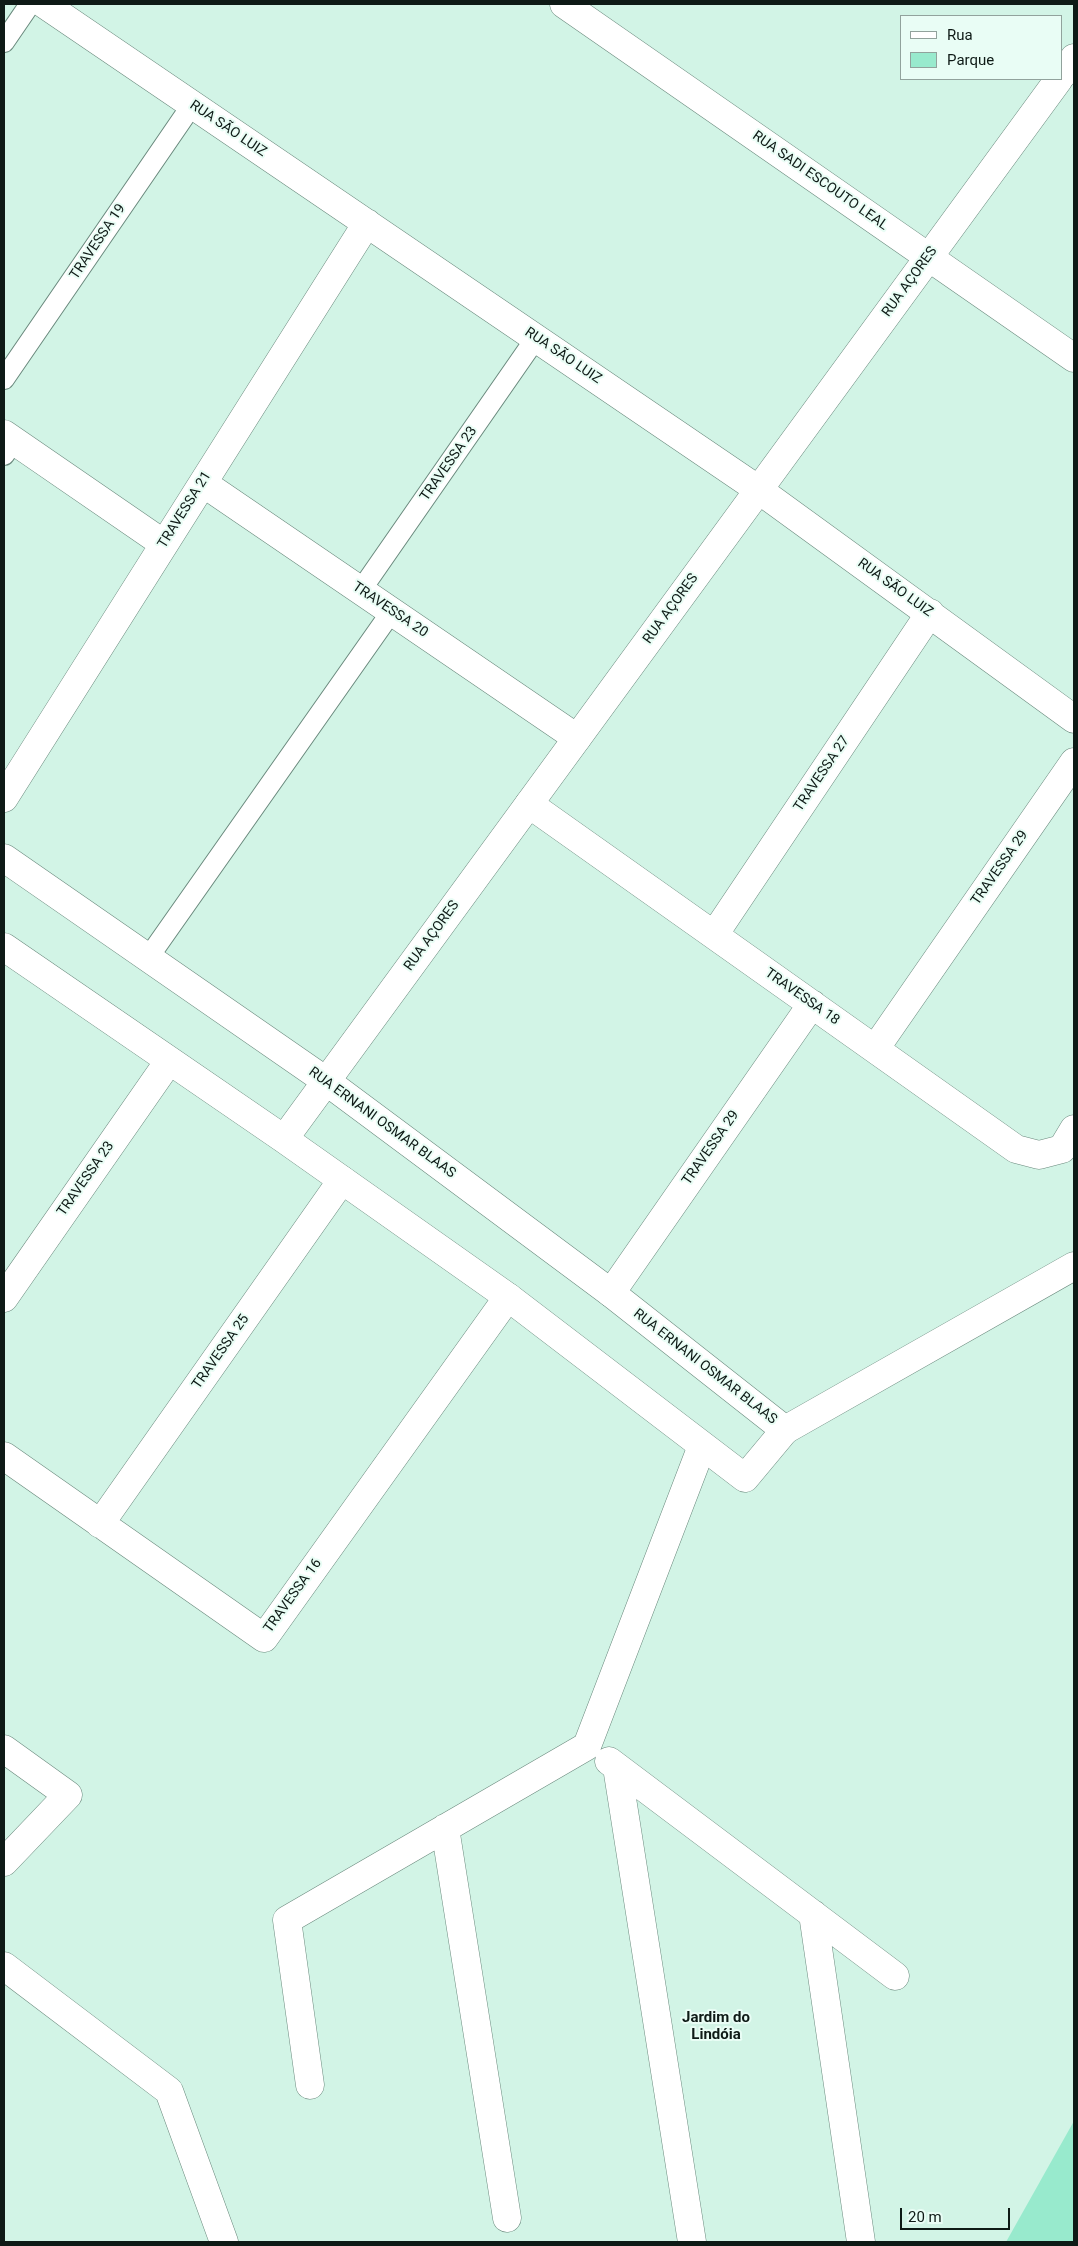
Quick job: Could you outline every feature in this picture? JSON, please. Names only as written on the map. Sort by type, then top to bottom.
[{"type":"street","name":"RUA SÃO LUIZ","points":[[44,4],[759,490],[1074,719]]},
{"type":"street","name":"RUA SADI ESCOUTO LEAL","points":[[564,4],[1074,358]]},
{"type":"street","points":[[1063,74],[1074,58]]},
{"type":"street","name":"RUA AÇORES","points":[[284,1139],[1058,80]]},
{"type":"street","name":"TRAVESSA 21","points":[[4,798],[367,223]]},
{"type":"street","points":[[7,443],[164,544]]},
{"type":"street","name":"TRAVESSA 20","points":[[203,482],[577,738]]},
{"type":"street","name":"TRAVESSA 27","points":[[714,935],[930,613]]},
{"type":"street","name":"TRAVESSA 29","points":[[875,1048],[1074,762]]},
{"type":"street","name":"TRAVESSA 18","points":[[529,804],[1016,1149],[1039,1155],[1062,1149],[1074,1129]]},
{"type":"street","name":"RUA ERNANI OSMAR BLAAS","points":[[4,858],[326,1081],[611,1293],[785,1430],[745,1478],[508,1297],[284,1139],[4,947]]},
{"type":"street","name":"TRAVESSA 29","points":[[611,1293],[812,1004]]},
{"type":"street","name":"TRAVESSA 23","points":[[4,1298],[169,1061]]},
{"type":"street","name":"TRAVESSA 25","points":[[100,1524],[342,1180]]},
{"type":"street","points":[[785,1430],[1074,1266]]},
{"type":"street","name":"TRAVESSA 16","points":[[4,1456],[264,1638],[508,1297]]},
{"type":"street","points":[[310,2085],[287,1920],[587,1746],[702,1446]]},
{"type":"street","points":[[587,1746],[895,1976]]},
{"type":"street","points":[[4,1749],[68,1795],[4,1862]]},
{"type":"street","points":[[617,1768],[692,2242]]},
{"type":"street","points":[[444,1828],[507,2218]]},
{"type":"street","points":[[813,1914],[861,2242]]},
{"type":"street","points":[[4,1966],[169,2090],[224,2242]]},
{"type":"lane","points":[[4,42],[30,4]]},
{"type":"lane","name":"TRAVESSA 19","points":[[4,379],[192,105]]},
{"type":"lane","name":"TRAVESSA 23","points":[[361,590],[536,338]]},
{"type":"lane","points":[[148,958],[392,611]]},
{"type":"green space","points":[[1074,2121],[1074,2242],[1006,2242]]},
{"type":"district","name":"Jardim do Lindóia","points":[[716,2026]]}]
